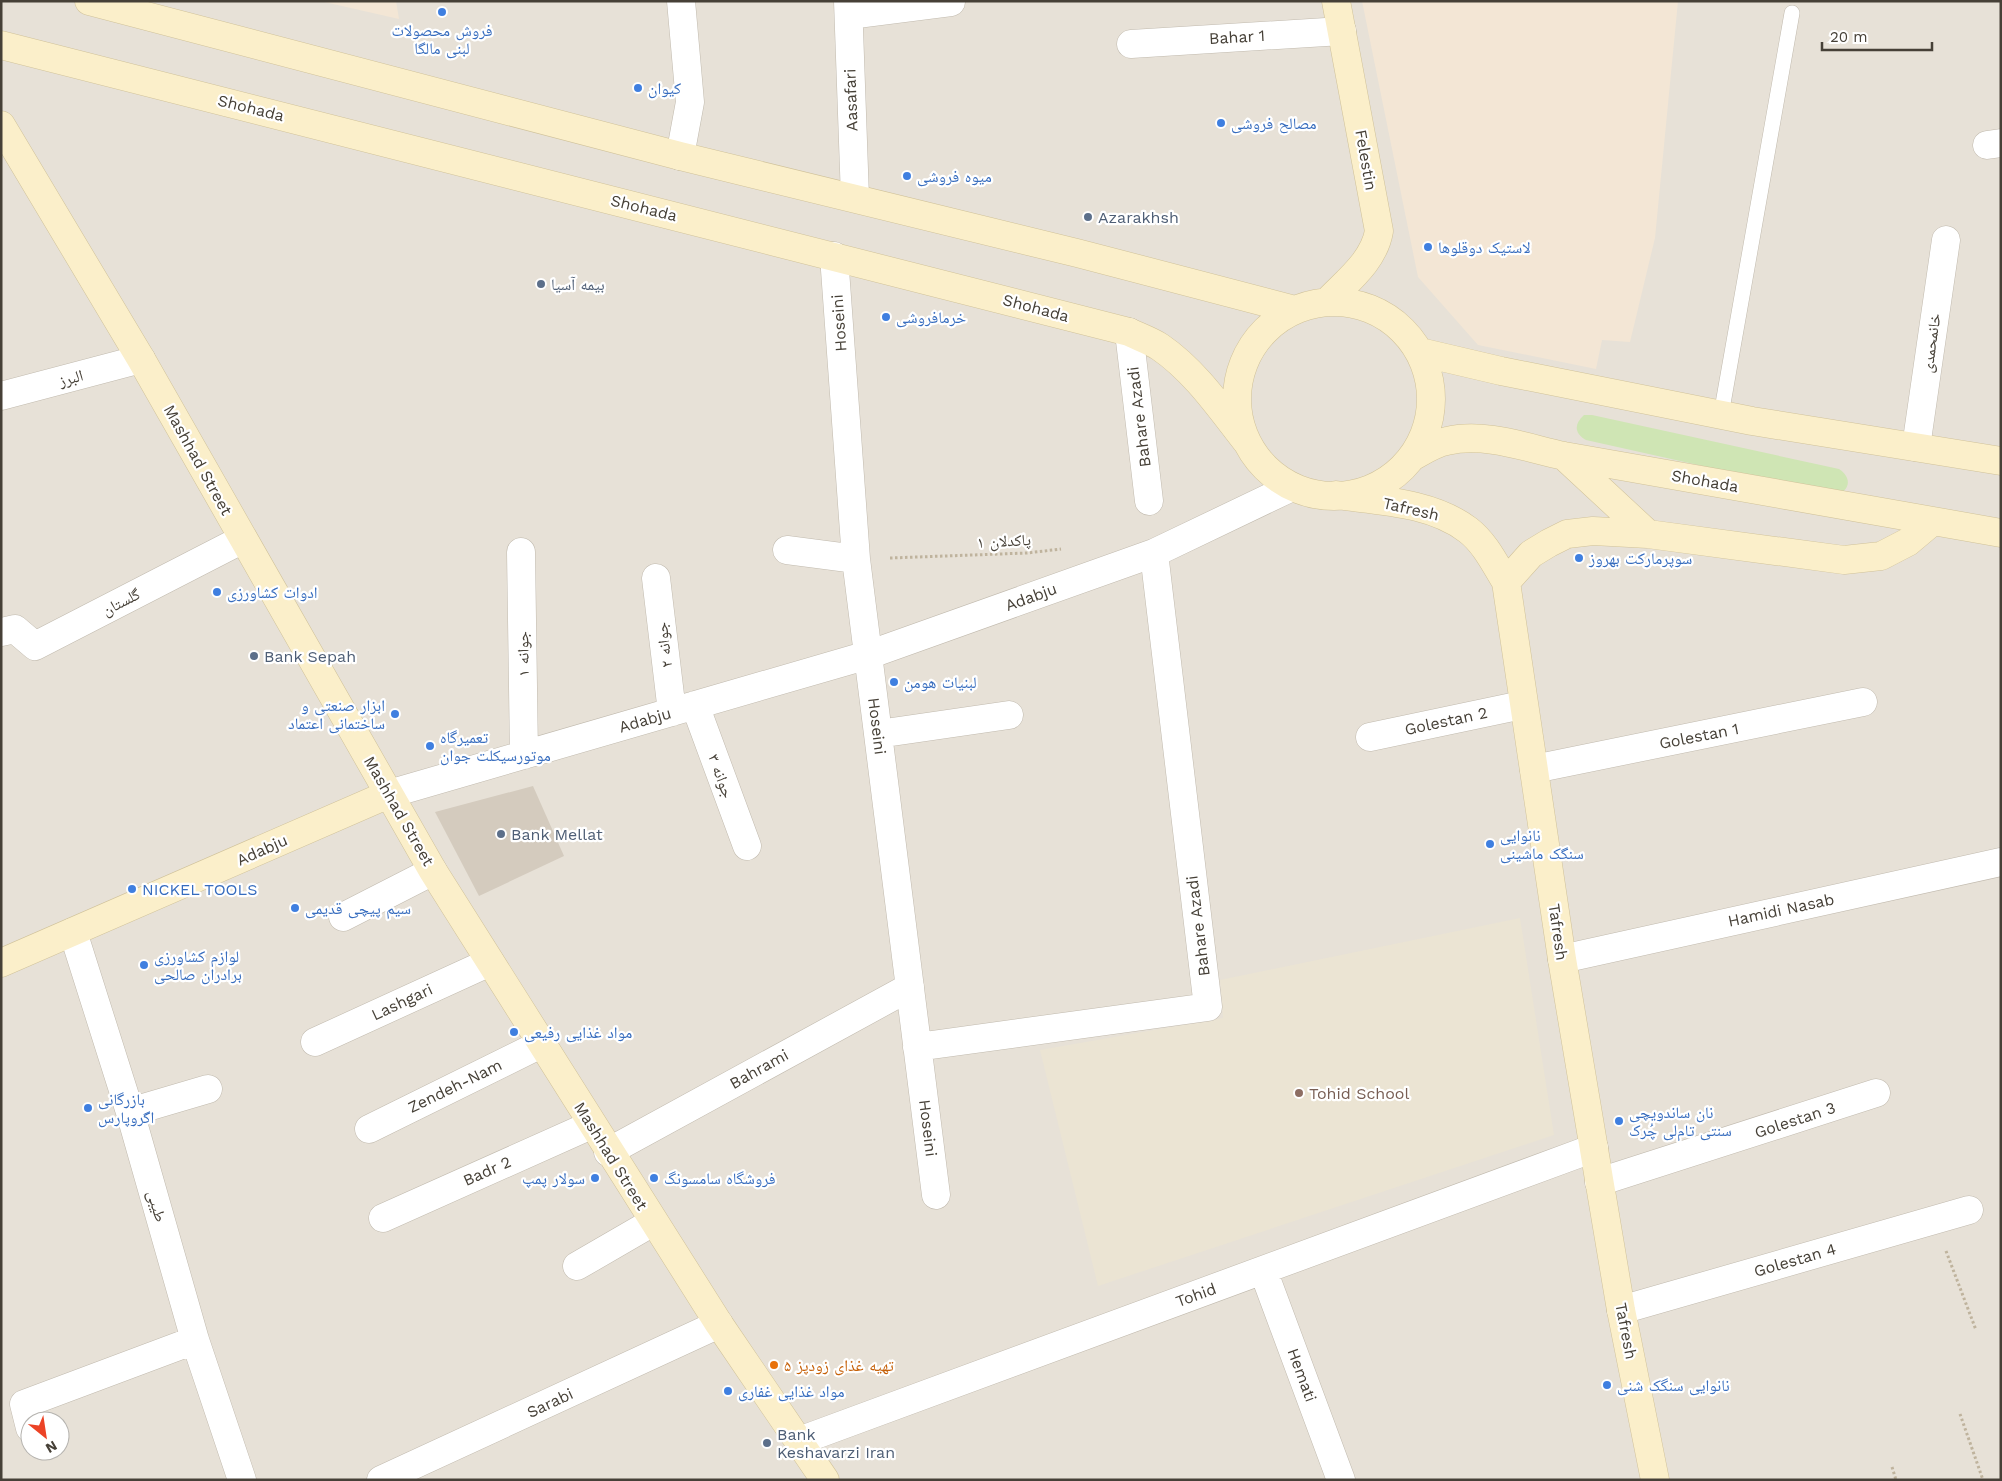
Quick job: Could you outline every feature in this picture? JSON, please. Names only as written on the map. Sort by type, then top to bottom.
[{"type":"main road","points":[[89,1],[680,156],[855,198],[1295,310]]},
{"type":"main road","name":"Felestin","points":[[1327,302],[1371,255],[1377,244],[1379,231],[1336,1]]},
{"type":"main road","name":"Shohada","points":[[1,45],[1129,332],[1159,347],[1183,366],[1206,390],[1266,467],[1292,486]]},
{"type":"main road","name":"Mashhad Street","points":[[1,125],[141,359],[433,871],[653,1222],[719,1324],[825,1480]]},
{"type":"main road","points":[[1246,440],[1239,420],[1238,386],[1243,365],[1260,336],[1276,321],[1295,310],[1316,303],[1350,303],[1381,313],[1407,333],[1420,352],[1428,372],[1432,394],[1427,427],[1412,457],[1397,473],[1378,485],[1357,493],[1336,496]]},
{"type":"main road","points":[[1420,352],[1501,371],[1721,415],[2001,461]]},
{"type":"main road","name":"Shohada","points":[[1412,457],[1445,441],[1467,438],[2001,533]]},
{"type":"main road","points":[[1964,454],[2001,477]]},
{"type":"main road","points":[[1564,456],[1648,534]]},
{"type":"main road","name":"Tafresh","points":[[1292,486],[1314,494],[1390,502],[1444,515],[1469,530],[1489,552],[1506,582],[1522,705],[1534,769],[1562,959],[1599,1182],[1621,1310],[1655,1480]]},
{"type":"main road","points":[[1506,582],[1531,554],[1567,534],[1593,530],[1648,534],[1844,560],[1881,556],[1908,542],[1933,521]]},
{"type":"main road","name":"Adabju","points":[[1,963],[389,794]]},
{"type":"street","points":[[680,156],[690,102],[681,1]]},
{"type":"street","points":[[848,8],[951,2]]},
{"type":"street","name":"Aasafari","points":[[848,8],[855,198]]},
{"type":"street","name":"Bahar 1","points":[[1131,44],[1342,31]]},
{"type":"street","name":"خانمحمدی","points":[[1916,446],[1946,240]]},
{"type":"street","name":"Hoseini","points":[[834,256],[856,559],[936,1195]]},
{"type":"street","name":"Bahare Azadi","points":[[1129,332],[1149,501]]},
{"type":"street","name":"البرز","points":[[1,396],[141,359]]},
{"type":"street","name":"Adabju","points":[[389,794],[868,655],[1154,553],[1292,486]]},
{"type":"street","name":"گلستان","points":[[1,632],[15,629],[35,646],[243,539]]},
{"type":"street","points":[[787,550],[856,559]]},
{"type":"street","name":"جوانه ۱","points":[[521,552],[524,755]]},
{"type":"street","name":"Bahare Azadi","points":[[917,1047],[1208,1007],[1154,553]]},
{"type":"street","name":"جوانه ۲","points":[[656,578],[684,709]]},
{"type":"street","name":"Golestan 1","points":[[1534,769],[1863,702]]},
{"type":"street","name":"Golestan 2","points":[[1370,737],[1522,705]]},
{"type":"street","name":"جوانه ۳","points":[[684,709],[746,846]]},
{"type":"street","points":[[878,734],[1009,715]]},
{"type":"street","name":"Hamidi Nasab","points":[[1562,959],[2001,862]]},
{"type":"street","points":[[343,917],[433,871]]},
{"type":"street","name":"طیبی","points":[[73,932],[130,1112],[195,1340],[242,1480]]},
{"type":"street","name":"Lashgari","points":[[315,1042],[490,962]]},
{"type":"street","name":"Bahrami","points":[[608,1152],[910,987]]},
{"type":"street","name":"Zendeh-Nam","points":[[370,1128],[541,1044]]},
{"type":"street","points":[[130,1112],[208,1089]]},
{"type":"street","name":"Golestan 3","points":[[1599,1182],[1876,1094]]},
{"type":"street","name":"Badr 2","points":[[384,1218],[591,1124]]},
{"type":"street","name":"Tohid","points":[[799,1441],[1594,1148]]},
{"type":"street","name":"Golestan 4","points":[[1621,1310],[1969,1210]]},
{"type":"street","points":[[577,1266],[653,1222]]},
{"type":"street","name":"Hemati","points":[[1263,1270],[1341,1480]]},
{"type":"street","name":"Sarabi","points":[[381,1480],[413,1474],[719,1324]]},
{"type":"street","points":[[26,1411],[24,1404],[195,1340]]},
{"type":"lane","points":[[1721,415],[1792,13]]},
{"type":"path","name":"پاکدلان ۱","points":[[856,559],[1027,553],[1066,548]]},
{"type":"path","points":[[1934,1220],[1976,1330]]},
{"type":"path","points":[[1960,1414],[1983,1480]]},
{"type":"path","points":[[1892,1467],[1896,1480]]},
{"type":"shaded area","points":[[1,1],[2001,1],[2001,1480],[1,1480]]},
{"type":"shaded area","points":[[320,1],[396,1],[399,19]]},
{"type":"shaded area","points":[[1362,1],[1678,1],[1655,238],[1630,342],[1602,340],[1596,369],[1478,345],[1418,277]]},
{"type":"shaded area","name":"Tohid School","points":[[1520,918],[1554,1135],[1098,1286],[1040,1050],[1223,1018],[1220,980]]},
{"type":"green space","points":[[1584,415],[1592,415],[1839,469],[1846,477],[1848,485],[1839,494],[1833,495],[1586,440],[1577,431],[1578,422]]},
{"type":"building","name":"Bank Mellat","points":[[533,786],[564,856],[479,896],[435,812]]},
{"type":"place","name":"فروش محصولات لبنی مالگا","points":[[442,12]]},
{"type":"place","name":"کیوان","points":[[638,88]]},
{"type":"place","name":"مصالح فروشی","points":[[1221,123]]},
{"type":"place","name":"میوه فروشی","points":[[907,176]]},
{"type":"place","name":"Azarakhsh","points":[[1088,217]]},
{"type":"place","name":"لاستیک دوقلوها","points":[[1428,247]]},
{"type":"place","name":"بیمه آسیا","points":[[541,284]]},
{"type":"place","name":"خرمافروشی","points":[[886,317]]},
{"type":"place","name":"سوپرمارکت بهروز","points":[[1579,558]]},
{"type":"place","name":"ادوات کشاورزی","points":[[217,592]]},
{"type":"place","name":"Bank Sepah","points":[[254,656]]},
{"type":"place","name":"لبنیات هومن","points":[[894,682]]},
{"type":"place","name":"ابزار صنعتی و ساختمانی اعتماد","points":[[395,714]]},
{"type":"place","name":"تعمیرگاه موتورسیکلت جوان","points":[[430,746]]},
{"type":"place","name":"Bank Mellat","points":[[501,834]]},
{"type":"place","name":"نانوایی سنگک ماشینی","points":[[1490,844]]},
{"type":"place","name":"NICKEL TOOLS","points":[[132,889]]},
{"type":"place","name":"سیم پیچی قدیمی","points":[[295,908]]},
{"type":"place","name":"لوازم کشاورزی برادران صالحی","points":[[144,965]]},
{"type":"place","name":"مواد غذایی رفیعی","points":[[514,1032]]},
{"type":"place","name":"Tohid School","points":[[1299,1093]]},
{"type":"place","name":"بازرگانی اگروپارس","points":[[88,1108]]},
{"type":"place","name":"نان ساندویچی سنتی تام‌لی چُرک","points":[[1619,1121]]},
{"type":"place","name":"سولار پمپ","points":[[595,1178]]},
{"type":"place","name":"فروشگاه سامسونگ","points":[[654,1178]]},
{"type":"place","name":"تهیه غذای زودپز ۵","points":[[774,1365]]},
{"type":"place","name":"نانوایی سنگک شنی","points":[[1607,1385]]},
{"type":"place","name":"مواد غذایی غفاری","points":[[728,1391]]},
{"type":"place","name":"Bank Keshavarzi Iran","points":[[767,1443]]}]
